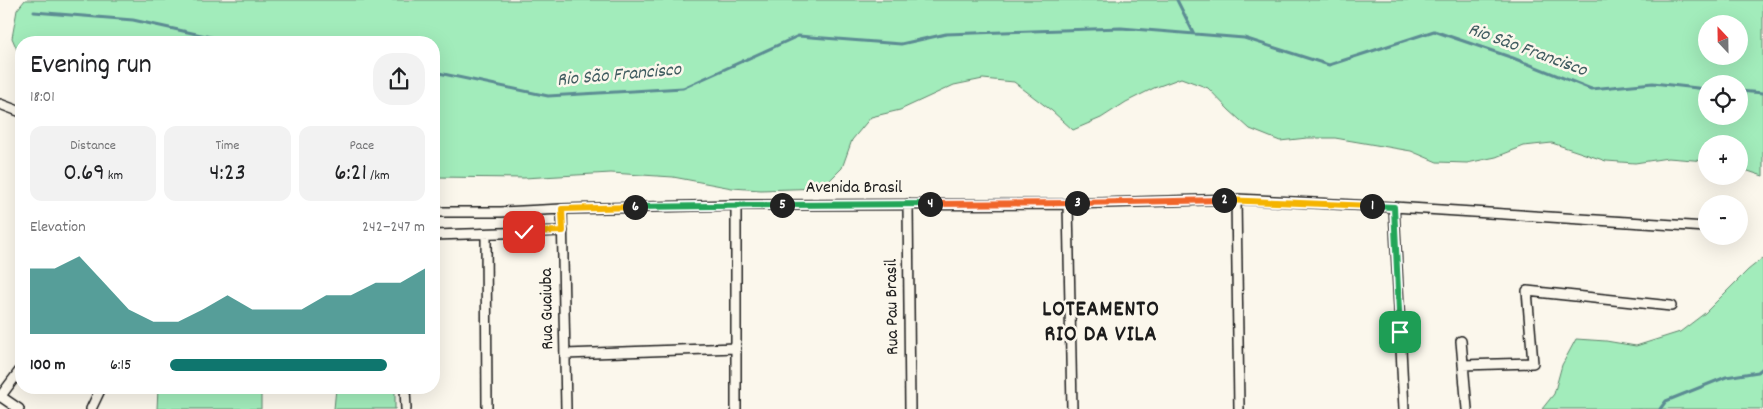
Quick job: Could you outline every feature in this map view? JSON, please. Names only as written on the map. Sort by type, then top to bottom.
[{"type":"street","points":[[0,104],[15,110]]},
{"type":"street","name":"Avenida Brasil","points":[[440,212],[736,205],[1068,204],[1156,200],[1236,200],[1394,207],[1698,226]]},
{"type":"street","points":[[1236,200],[1239,409]]},
{"type":"street","name":"Rua Pau Brasil","points":[[908,204],[910,409]]},
{"type":"street","points":[[1068,204],[1072,409]]},
{"type":"street","points":[[736,205],[736,409]]},
{"type":"street","points":[[1394,207],[1404,409]]},
{"type":"street","name":"Rua Guaiuba","points":[[562,209],[566,409]]},
{"type":"street","points":[[440,236],[563,231]]},
{"type":"street","points":[[486,234],[487,409]]},
{"type":"street","points":[[1463,365],[1533,363],[1527,291],[1671,306]]},
{"type":"street","points":[[1461,341],[1467,409]]},
{"type":"street","points":[[565,354],[736,348]]},
{"type":"street","points":[[15,377],[0,396],[19,409]]},
{"type":"street","points":[[91,409],[98,394]]},
{"type":"street","points":[[405,394],[406,409]]},
{"type":"green space","points":[[25,0],[1763,0],[1763,176],[1748,171],[1748,135],[1698,135],[1698,160],[1668,158],[1635,163],[1606,161],[1552,143],[1524,146],[1496,157],[1467,163],[1437,162],[1411,151],[1335,138],[1307,138],[1280,141],[1250,129],[1208,88],[1181,78],[1154,88],[1126,102],[1101,118],[1073,130],[1014,82],[983,79],[954,85],[900,110],[871,117],[852,140],[842,168],[822,188],[761,190],[732,188],[673,177],[611,173],[524,178],[440,177],[440,36],[15,36],[15,45],[12,38],[17,10]]},
{"type":"green space","points":[[1763,258],[1763,409],[1542,409],[1554,394],[1562,365],[1576,339],[1636,346],[1680,332],[1705,313],[1748,270]]},
{"type":"green space","points":[[158,394],[261,394],[261,409],[157,409]]},
{"type":"green space","points":[[335,394],[395,394],[395,409],[334,409]]},
{"type":"waterway","points":[[1177,0],[1194,34]]},
{"type":"waterway","name":"Rio São Francisco","points":[[34,12],[133,20],[206,36]]},
{"type":"waterway","name":"Rio São Francisco","points":[[440,73],[548,96],[683,88],[798,36],[901,44],[946,34],[1121,28],[1244,38],[1329,65],[1434,31],[1513,58],[1591,89],[1653,83],[1698,88]]},
{"type":"waterway","name":"Rio São Francisco","points":[[1748,92],[1763,93]]},
{"type":"waterway","points":[[1660,409],[1666,401],[1726,377],[1758,372],[1763,368]]},
{"type":"district","name":"LOTEAMENTO RIO DA VILA","points":[[1101,322]]},
{"type":"route","points":[[524,232],[563,231],[562,209],[736,205],[1068,204],[1156,200],[1236,200],[1394,207],[1400,332]]}]
